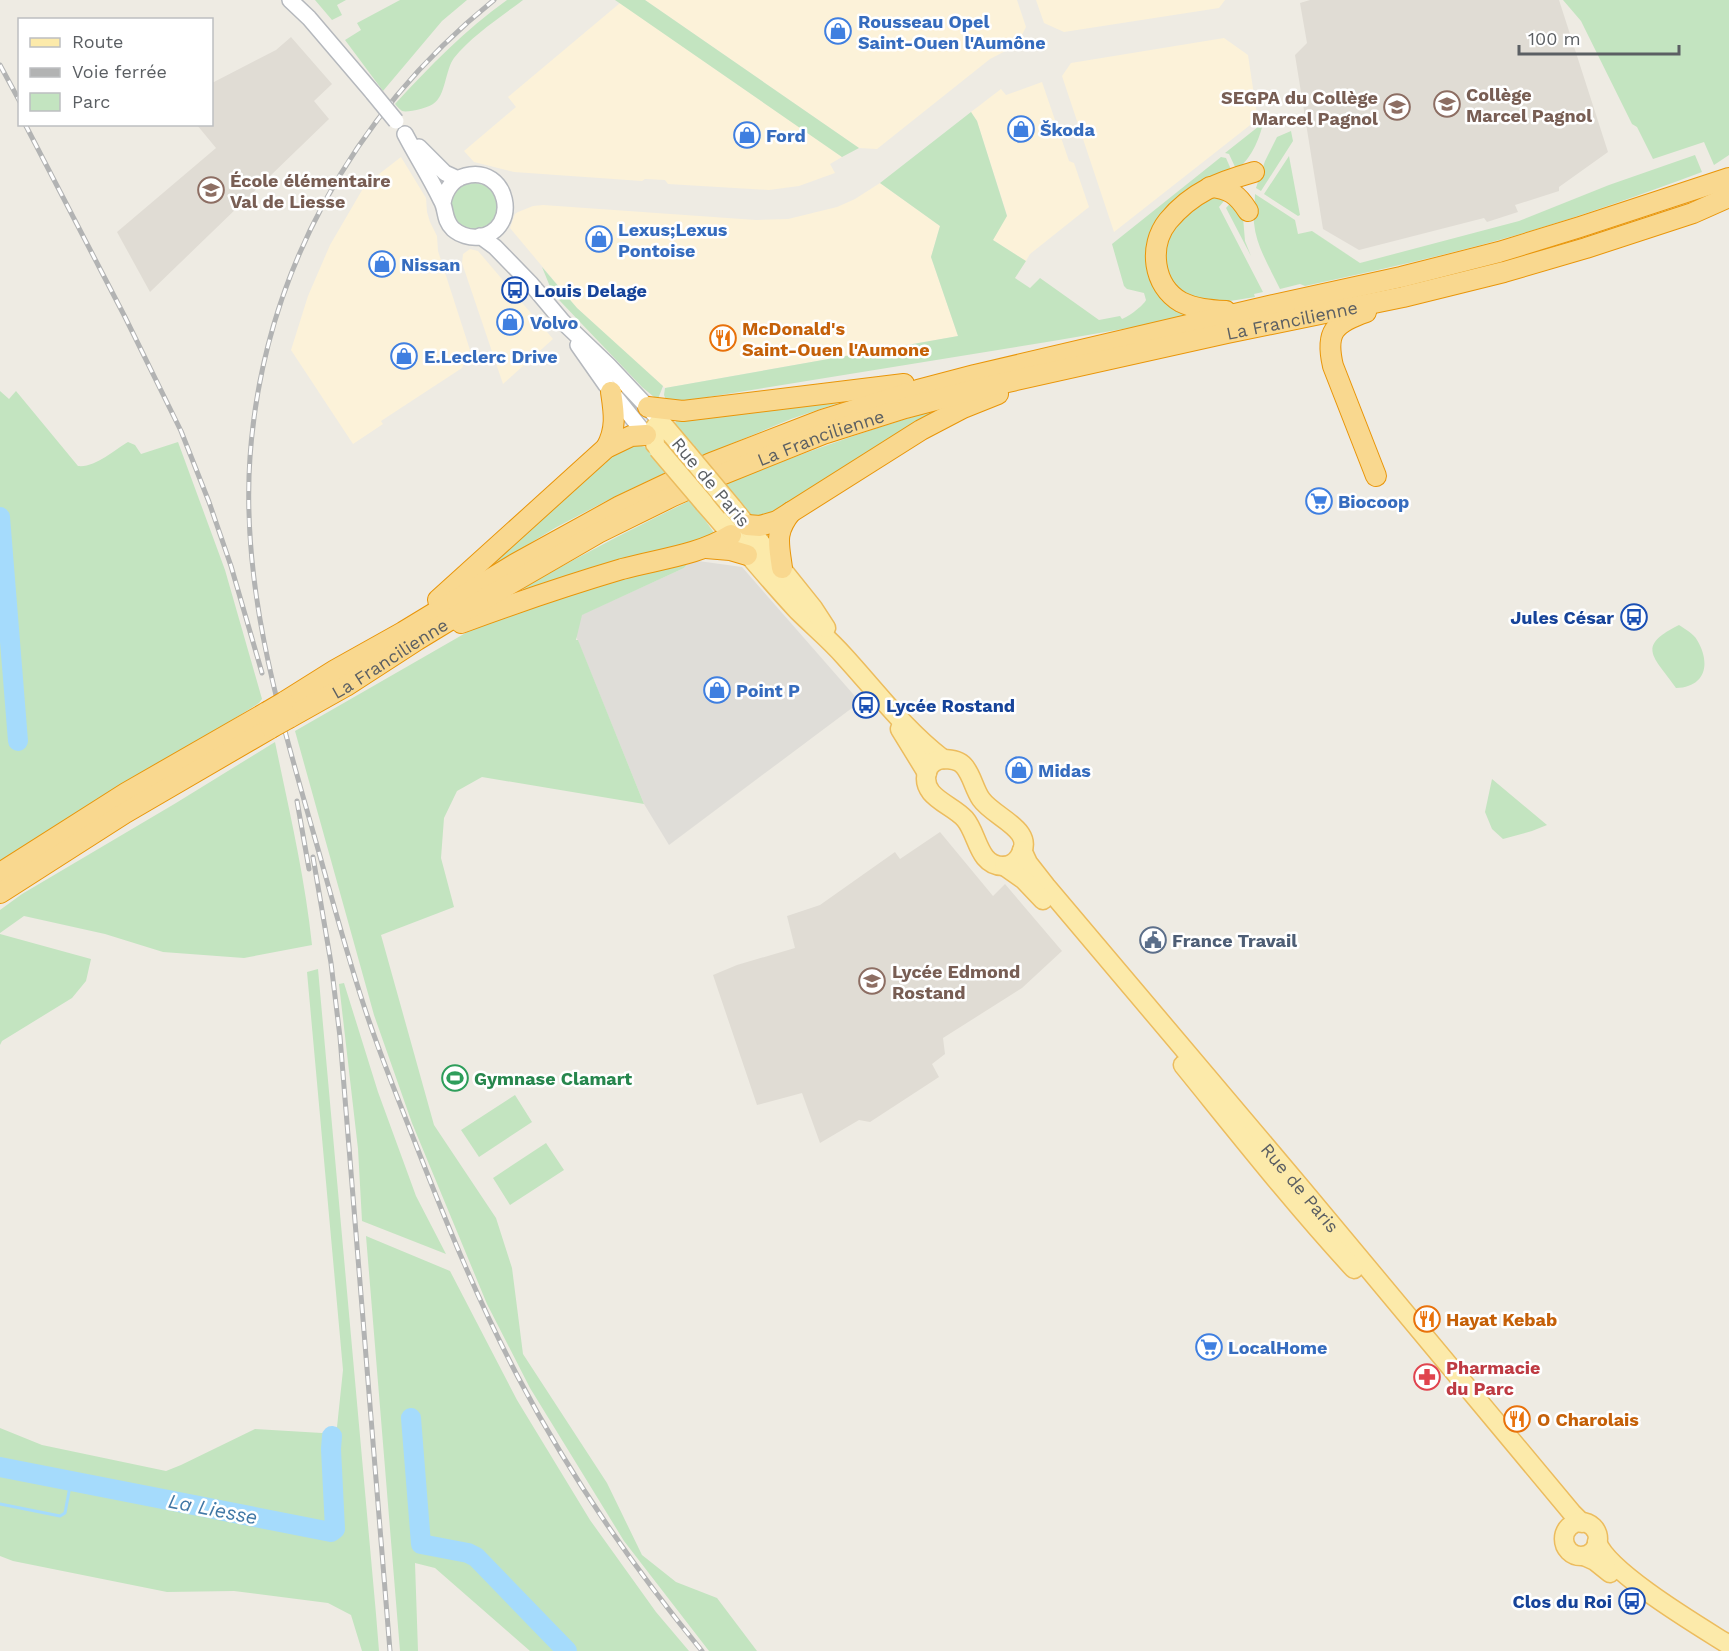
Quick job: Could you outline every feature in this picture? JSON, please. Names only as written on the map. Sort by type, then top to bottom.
[{"type":"highway","points":[[1651,204],[1729,162]]},
{"type":"highway","points":[[1246,311],[1202,309],[1173,297],[1158,272],[1156,249],[1160,234],[1182,207],[1210,187],[1254,172]]},
{"type":"highway","name":"La Francilienne","points":[[1299,309],[1401,277],[1499,252],[1729,178]]},
{"type":"highway","points":[[1210,187],[1229,190],[1238,197],[1248,211]]},
{"type":"highway","name":"La Francilienne","points":[[410,636],[527,574],[598,533],[673,496],[823,434],[905,408],[1274,314],[1403,297],[1535,263],[1693,213],[1729,198]]},
{"type":"highway","points":[[1376,476],[1333,366],[1330,344],[1336,328],[1343,321],[1403,297]]},
{"type":"highway","name":"La Francilienne","points":[[0,873],[126,793],[287,710],[346,686],[410,636],[569,533],[674,479],[822,420],[918,390],[1246,311],[1274,314]]},
{"type":"highway","points":[[706,548],[729,518],[756,526],[767,525],[921,430],[963,408],[1044,374]]},
{"type":"highway","points":[[410,636],[606,448],[631,436],[662,437],[683,411],[975,375]]},
{"type":"highway","points":[[606,448],[615,424],[611,392]]},
{"type":"highway","points":[[782,568],[779,532],[783,522],[792,511]]},
{"type":"highway","points":[[410,636],[558,588],[659,559],[706,548],[730,550],[747,555]]},
{"type":"highway","name":"La Francilienne","points":[[0,893],[269,720]]},
{"type":"main road","points":[[290,0],[309,18]]},
{"type":"main road","points":[[300,0],[309,18]]},
{"type":"main road","name":"Rue de Paris","points":[[309,18],[405,134],[443,203],[444,215],[454,229],[465,236],[480,236],[495,247],[531,284],[563,322],[611,392],[662,437],[729,518],[747,555],[797,610],[843,655],[879,698],[921,740],[943,759],[953,760],[964,766],[986,806],[1021,833],[1022,850],[1028,863],[1046,886],[1572,1513],[1574,1526],[1567,1525],[1369,1285],[1267,1170],[1184,1066],[1055,913],[1024,880],[1004,866],[993,864],[987,859],[964,818],[930,792],[926,782],[927,773],[879,698]]},
{"type":"main road","name":"Rue de Paris","points":[[405,134],[445,173],[458,179],[468,175],[479,175],[489,178],[498,185],[505,203],[505,213],[500,223],[501,237],[531,284]]},
{"type":"main road","points":[[443,203],[447,191],[458,179]]},
{"type":"main road","points":[[480,236],[492,232],[500,223]]},
{"type":"main road","name":"Rue de Paris","points":[[563,322],[608,365],[662,437],[729,518],[782,568],[813,608],[843,655]]},
{"type":"main road","points":[[927,773],[932,763],[943,759]]},
{"type":"main road","points":[[1004,866],[1014,862],[1022,850]]},
{"type":"main road","points":[[1584,1556],[1594,1550],[1597,1534],[1593,1528],[1574,1526],[1564,1537],[1567,1550],[1576,1556],[1584,1556],[1601,1565],[1637,1595],[1722,1651]]},
{"type":"main road","points":[[1597,1542],[1604,1554],[1633,1581],[1729,1645]]},
{"type":"shaded area","points":[[645,0],[1017,0],[1026,27],[1017,45],[990,59],[877,149],[859,148]]},
{"type":"shaded area","points":[[1036,0],[1225,0],[1219,8],[1064,32],[1044,23]]},
{"type":"shaded area","name":"Collège Marcel Pagnol","points":[[1310,0],[1559,0],[1608,152],[1559,187],[1559,191],[1515,205],[1518,212],[1487,222],[1484,218],[1359,250],[1323,229],[1295,55],[1307,43],[1300,3]]},
{"type":"shaded area","points":[[620,3],[842,157],[830,164],[835,173],[799,186],[769,190],[668,184],[665,180],[645,179],[642,181],[514,172],[474,162],[464,151],[516,107],[508,97]]},
{"type":"shaded area","name":"École élémentaire Val de Liesse","points":[[291,37],[332,84],[314,101],[329,119],[150,292],[117,232],[216,148],[198,126],[213,126],[213,82],[276,50]]},
{"type":"shaded area","points":[[1224,38],[1248,55],[1257,115],[1254,122],[1114,232],[1062,76],[1071,63]]},
{"type":"shaded area","points":[[1042,82],[1069,161],[1074,163],[1089,207],[1030,254],[1026,261],[993,240],[1007,215],[977,121],[971,112],[1001,89],[1006,95]]},
{"type":"shaded area","points":[[401,157],[426,198],[427,212],[437,236],[438,251],[470,350],[462,368],[381,421],[383,424],[353,444],[291,350],[308,296],[330,245],[365,185]]},
{"type":"shaded area","points":[[880,183],[940,226],[931,257],[958,336],[665,388],[577,308],[510,228],[515,214],[533,206],[543,205],[756,220],[788,219],[837,207]]},
{"type":"shaded area","name":"Volvo","points":[[470,249],[478,251],[553,339],[503,384],[462,263],[463,254]]},
{"type":"shaded area","points":[[691,560],[742,567],[860,702],[669,845],[644,804],[576,636],[581,615],[684,568]]},
{"type":"shaded area","name":"Lycée Edmond Rostand","points":[[940,832],[993,896],[1005,884],[1062,951],[1022,988],[943,1038],[945,1054],[932,1064],[939,1077],[870,1122],[859,1120],[820,1143],[802,1093],[757,1105],[713,975],[737,965],[795,948],[787,916],[820,905],[895,852],[900,859]]},
{"type":"green space","points":[[315,0],[346,0],[337,5],[342,15],[332,20]]},
{"type":"green space","points":[[400,0],[467,0],[442,21],[383,91],[345,40],[361,30],[357,23]]},
{"type":"green space","points":[[507,0],[523,0],[469,42],[454,58],[437,100],[430,106],[418,110],[402,111],[395,104],[462,36]]},
{"type":"green space","points":[[615,0],[645,0],[859,148],[842,157]]},
{"type":"green space","points":[[1563,0],[1729,0],[1729,155],[1714,165],[1704,142],[1653,159],[1637,127],[1632,124],[1581,21]]},
{"type":"green space","points":[[971,112],[977,121],[1007,216],[993,240],[1026,261],[1015,278],[1030,288],[1040,278],[1099,320],[1120,316],[1122,319],[1146,300],[1144,293],[1127,289],[1124,286],[1112,244],[1221,157],[1226,158],[1233,174],[1150,244],[1190,312],[1181,319],[1053,341],[696,399],[670,402],[666,400],[665,388],[958,336],[931,257],[940,226],[880,183]]},
{"type":"green space","points":[[1263,123],[1254,149],[1246,161],[1236,169],[1229,154],[1225,153]]},
{"type":"green space","points":[[1291,131],[1293,141],[1261,191],[1256,188],[1265,161],[1277,137]]},
{"type":"green space","points":[[1695,155],[1702,172],[1591,212],[1470,248],[1305,286],[1300,284],[1280,289],[1255,232],[1255,194],[1295,220],[1298,234],[1312,231],[1360,263],[1519,221],[1609,185]]},
{"type":"green space","points":[[1289,156],[1300,215],[1298,216],[1264,194]]},
{"type":"green space","points":[[474,183],[491,190],[498,207],[491,224],[474,231],[457,224],[450,207],[457,190]]},
{"type":"green space","points":[[1229,195],[1219,207],[1263,292],[1254,294],[1255,297],[1208,303],[1177,290],[1162,260],[1172,229],[1208,196]]},
{"type":"green space","points":[[1234,199],[1243,217],[1245,241],[1251,256],[1226,208]]},
{"type":"green space","points":[[542,267],[577,308],[663,386],[658,399],[642,387],[560,301],[551,289]]},
{"type":"green space","points":[[0,391],[9,399],[16,391],[78,466],[98,461],[128,442],[135,445],[141,454],[178,442],[225,570],[262,699],[0,866]]},
{"type":"green space","points":[[838,399],[838,403],[791,419],[702,456],[674,424],[678,419]]},
{"type":"green space","points":[[947,407],[767,517],[753,517],[725,484],[835,443]]},
{"type":"green space","points":[[635,444],[645,447],[667,472],[555,528],[480,574],[610,453]]},
{"type":"green space","points":[[691,500],[717,537],[607,563],[525,591],[524,588],[565,565]]},
{"type":"green space","points":[[691,560],[684,568],[582,615],[576,640],[578,640],[644,804],[482,777],[457,791],[444,818],[441,858],[454,907],[381,935],[434,1125],[496,1218],[512,1268],[523,1354],[607,1483],[642,1555],[676,1582],[717,1598],[757,1651],[709,1651],[624,1541],[530,1388],[487,1304],[412,1123],[374,1015],[295,731],[483,623],[551,599]]},
{"type":"green space","points":[[1679,625],[1696,638],[1704,657],[1704,665],[1700,678],[1694,683],[1676,688],[1656,660],[1653,646],[1665,633]]},
{"type":"green space","points":[[275,742],[301,869],[312,945],[244,958],[163,952],[105,934],[24,916],[0,933],[0,910],[22,894]]},
{"type":"green space","points":[[1492,779],[1547,825],[1503,839],[1492,829],[1485,812]]},
{"type":"green space","points":[[0,934],[91,959],[86,981],[72,998],[2,1041],[0,1045]]},
{"type":"green space","points":[[318,969],[379,1651],[362,1651],[351,1615],[328,1603],[234,1591],[167,1592],[13,1561],[0,1556],[0,1428],[42,1445],[166,1471],[255,1429],[322,1433],[337,1427],[343,1370],[307,972]]},
{"type":"green space","points":[[344,983],[378,1092],[416,1196],[446,1254],[362,1221],[358,1149],[339,984]]},
{"type":"green space","points":[[515,1095],[532,1122],[479,1157],[461,1130]]},
{"type":"green space","points":[[546,1143],[564,1170],[510,1205],[493,1178]]},
{"type":"green space","points":[[366,1236],[450,1271],[517,1400],[590,1520],[656,1612],[689,1651],[530,1651],[435,1568],[415,1563],[418,1651],[400,1651]]},
{"type":"waterway","name":"La Liesse","points":[[0,517],[18,741]]},
{"type":"waterway","name":"La Liesse","points":[[411,1418],[421,1544],[468,1553],[476,1557],[567,1651]]},
{"type":"waterway","name":"La Liesse","points":[[0,1467],[331,1532],[335,1529],[332,1436]]},
{"type":"waterway","points":[[0,1504],[60,1516],[65,1513],[71,1481]]},
{"type":"railway","points":[[494,0],[444,45],[398,94],[358,147],[324,203],[296,262],[274,325],[258,390],[250,457],[251,554],[265,649],[276,696],[338,919],[369,1022],[429,1179],[477,1293],[504,1349],[558,1449],[626,1553],[702,1651]]},
{"type":"railway","points":[[0,65],[18,98]]},
{"type":"railway","points":[[26,126],[181,431],[231,566],[262,673]]},
{"type":"railway","points":[[297,801],[309,869]]},
{"type":"railway","points":[[313,857],[331,963],[340,1037],[390,1651]]},
{"type":"place","name":"Rousseau Opel Saint-Ouen l'Aumône","points":[[838,31]]},
{"type":"place","name":"Collège Marcel Pagnol","points":[[1447,104]]},
{"type":"place","name":"SEGPA du Collège Marcel Pagnol","points":[[1397,107]]},
{"type":"place","name":"Škoda","points":[[1021,129]]},
{"type":"place","name":"Ford","points":[[747,135]]},
{"type":"place","name":"École élémentaire Val de Liesse","points":[[211,190]]},
{"type":"place","name":"Lexus;Lexus Pontoise","points":[[599,239]]},
{"type":"place","name":"Nissan","points":[[382,264]]},
{"type":"place","name":"Louis Delage","points":[[515,290]]},
{"type":"place","name":"Volvo","points":[[510,322]]},
{"type":"place","name":"McDonald's Saint-Ouen l'Aumone","points":[[723,338]]},
{"type":"place","name":"E.Leclerc Drive","points":[[404,356]]},
{"type":"place","name":"Biocoop","points":[[1319,501]]},
{"type":"place","name":"Jules César","points":[[1634,617]]},
{"type":"place","name":"Point P","points":[[717,690]]},
{"type":"place","name":"Lycée Rostand","points":[[866,705]]},
{"type":"place","name":"Midas","points":[[1019,770]]},
{"type":"place","name":"France Travail","points":[[1153,940]]},
{"type":"place","name":"Lycée Edmond Rostand","points":[[872,981]]},
{"type":"place","name":"Gymnase Clamart","points":[[455,1078]]},
{"type":"place","name":"Hayat Kebab","points":[[1427,1319]]},
{"type":"place","name":"LocalHome","points":[[1209,1347]]},
{"type":"place","name":"Pharmacie du Parc","points":[[1427,1377]]},
{"type":"place","name":"O Charolais","points":[[1517,1419]]},
{"type":"place","name":"Clos du Roi","points":[[1632,1601]]}]
